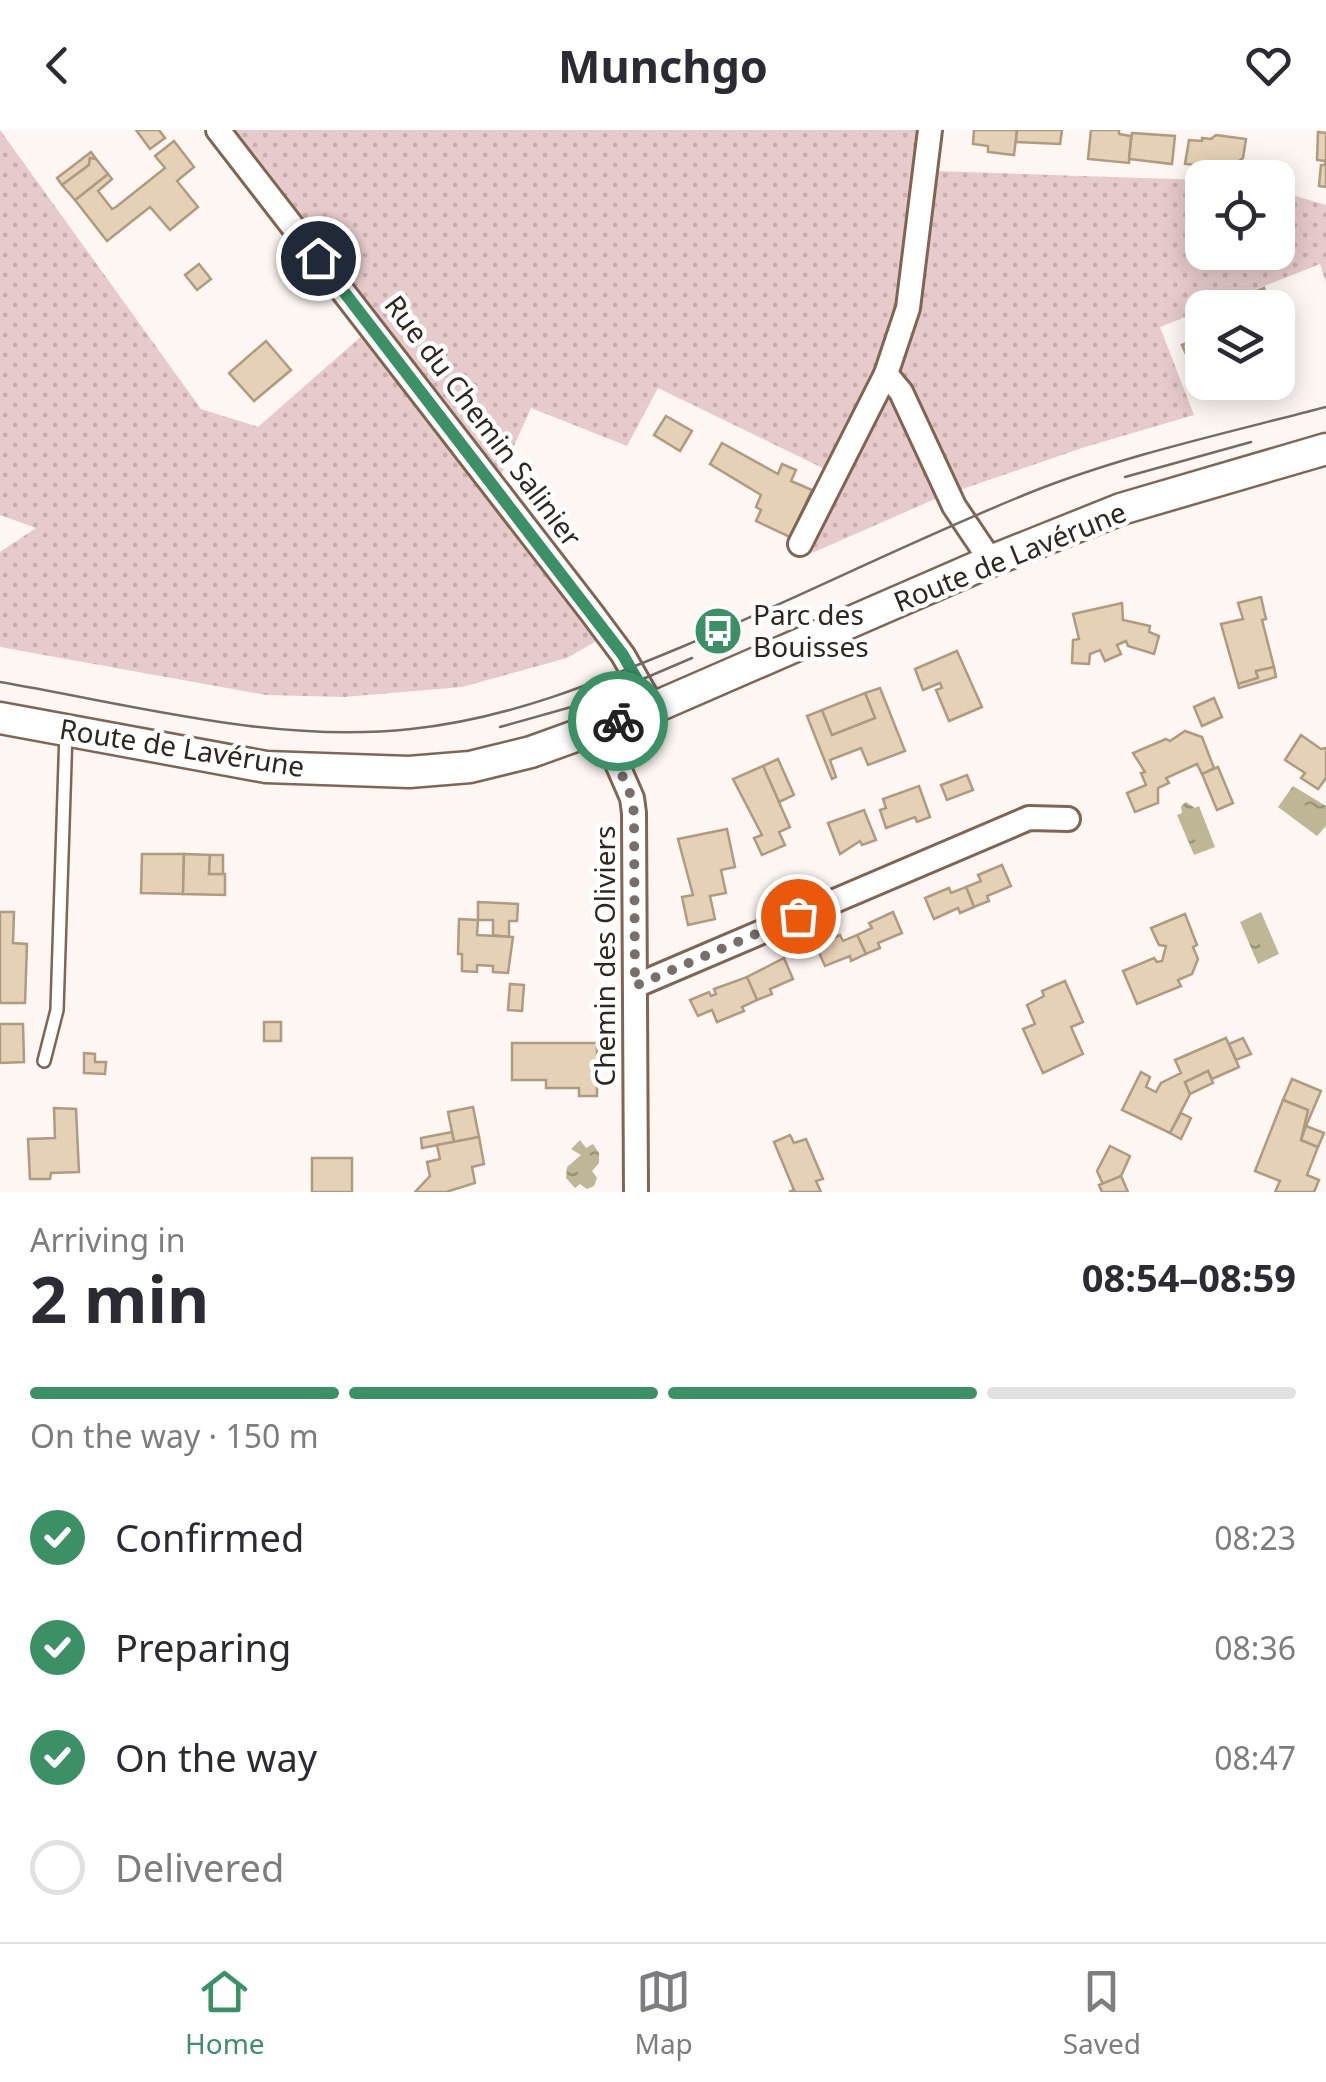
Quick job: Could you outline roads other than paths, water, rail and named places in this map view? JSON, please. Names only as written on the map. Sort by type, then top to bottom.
[{"type":"main road","name":"Route de Lavérune","points":[[0,718],[266,767],[408,772],[470,767],[531,752],[653,708],[991,561],[1121,510],[1326,448]]},
{"type":"street","name":"Rue du Chemin Salinier","points":[[218,130],[623,655],[653,708]]},
{"type":"street","points":[[800,544],[898,345],[913,278],[930,130]]},
{"type":"street","points":[[886,374],[901,392],[954,506],[991,561]]},
{"type":"street","name":"Chemin des Oliviers","points":[[601,727],[632,798],[634,814],[636,1192]]},
{"type":"street","points":[[635,986],[1029,818],[1068,819]]},
{"type":"lane","points":[[44,1061],[57,1010],[66,731]]},
{"type":"water","points":[[1293,786],[1326,806],[1326,826],[1317,836],[1278,807]]},
{"type":"water","points":[[1186,802],[1195,808],[1199,806],[1215,847],[1194,855],[1177,815]]},
{"type":"water","points":[[1261,912],[1279,954],[1258,964],[1240,922]]},
{"type":"water","points":[[580,1140],[586,1148],[593,1144],[599,1153],[599,1163],[592,1171],[597,1178],[594,1186],[587,1189],[580,1184],[575,1188],[566,1178],[567,1167],[581,1155],[571,1149]]},
{"type":"tram line","points":[[0,682],[205,720],[308,731],[411,729],[482,717],[550,698],[651,660],[1065,479],[1326,407]]},
{"type":"tram line","points":[[1125,477],[1251,442]]},
{"type":"tram line","points":[[500,727],[589,702],[692,658]]},
{"type":"place","name":"Parc des Bouisses","points":[[718,631]]}]
